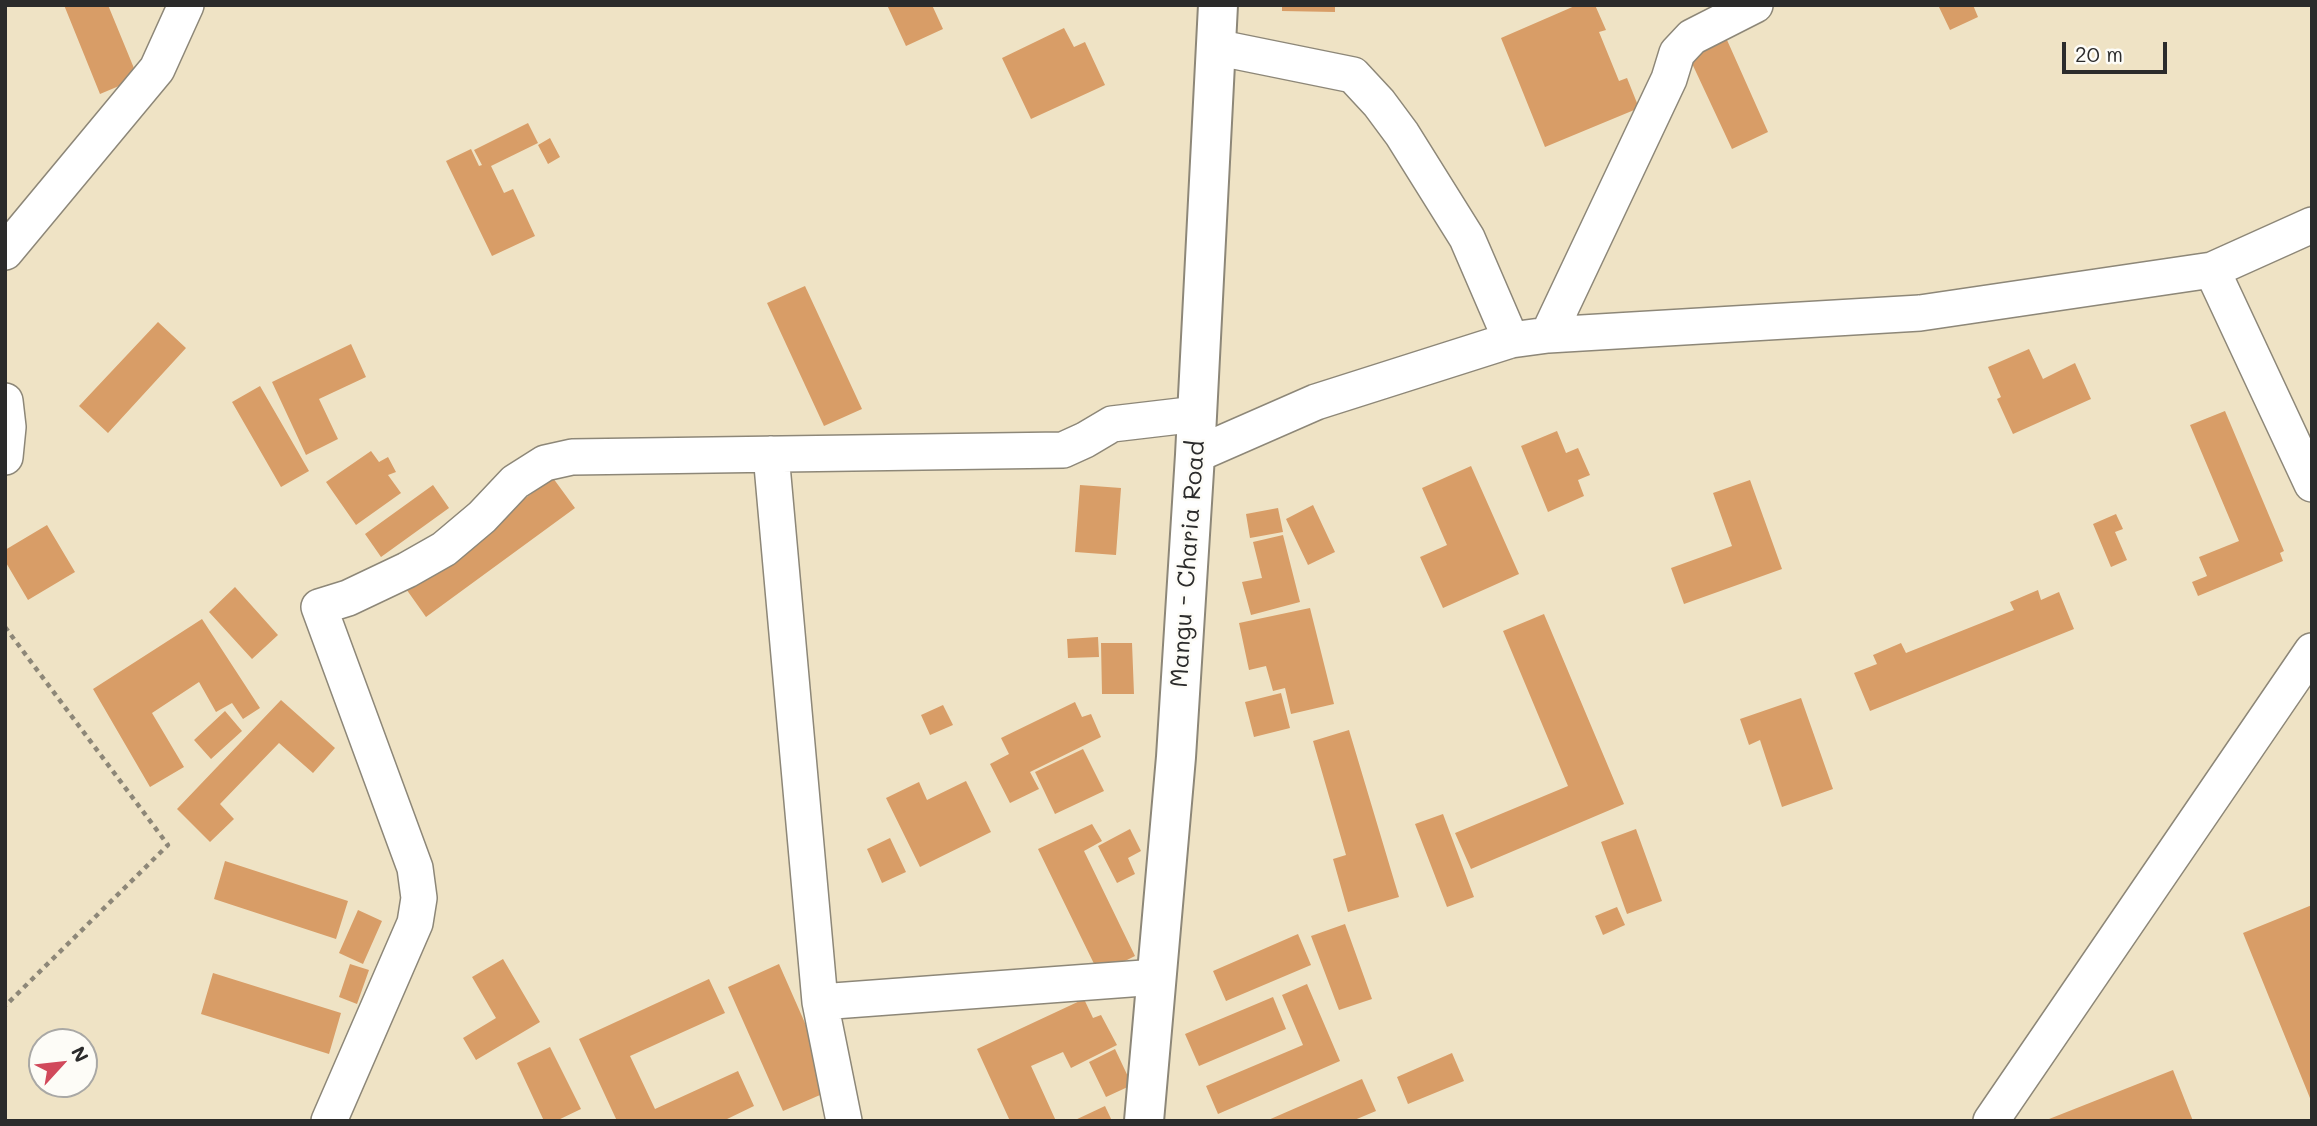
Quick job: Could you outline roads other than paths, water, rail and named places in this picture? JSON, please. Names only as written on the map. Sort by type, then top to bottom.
[{"type":"street","points":[[5,252],[157,69],[186,5]]},
{"type":"street","name":"Mangu - Charia Road","points":[[1144,1121],[1176,757],[1195,455],[1218,5]]},
{"type":"street","points":[[1548,335],[1669,79],[1677,53],[1692,37],[1755,5]]},
{"type":"street","points":[[1215,47],[1353,75],[1379,103],[1402,134],[1467,238],[1511,340]]},
{"type":"street","points":[[1195,455],[1316,402],[1511,340],[1548,335],[1920,313],[2212,270],[2312,225]]},
{"type":"street","points":[[2212,270],[2312,484]]},
{"type":"street","points":[[5,401],[8,427],[5,457]]},
{"type":"street","points":[[329,1121],[415,923],[419,898],[415,869],[318,607],[348,598],[444,549],[482,517],[514,482],[545,463],[572,457],[1063,450],[1112,424],[1197,414]]},
{"type":"street","points":[[771,454],[820,1002],[844,1121]]},
{"type":"street","points":[[1991,1121],[2312,651]]},
{"type":"street","points":[[820,1002],[1157,977]]}]
